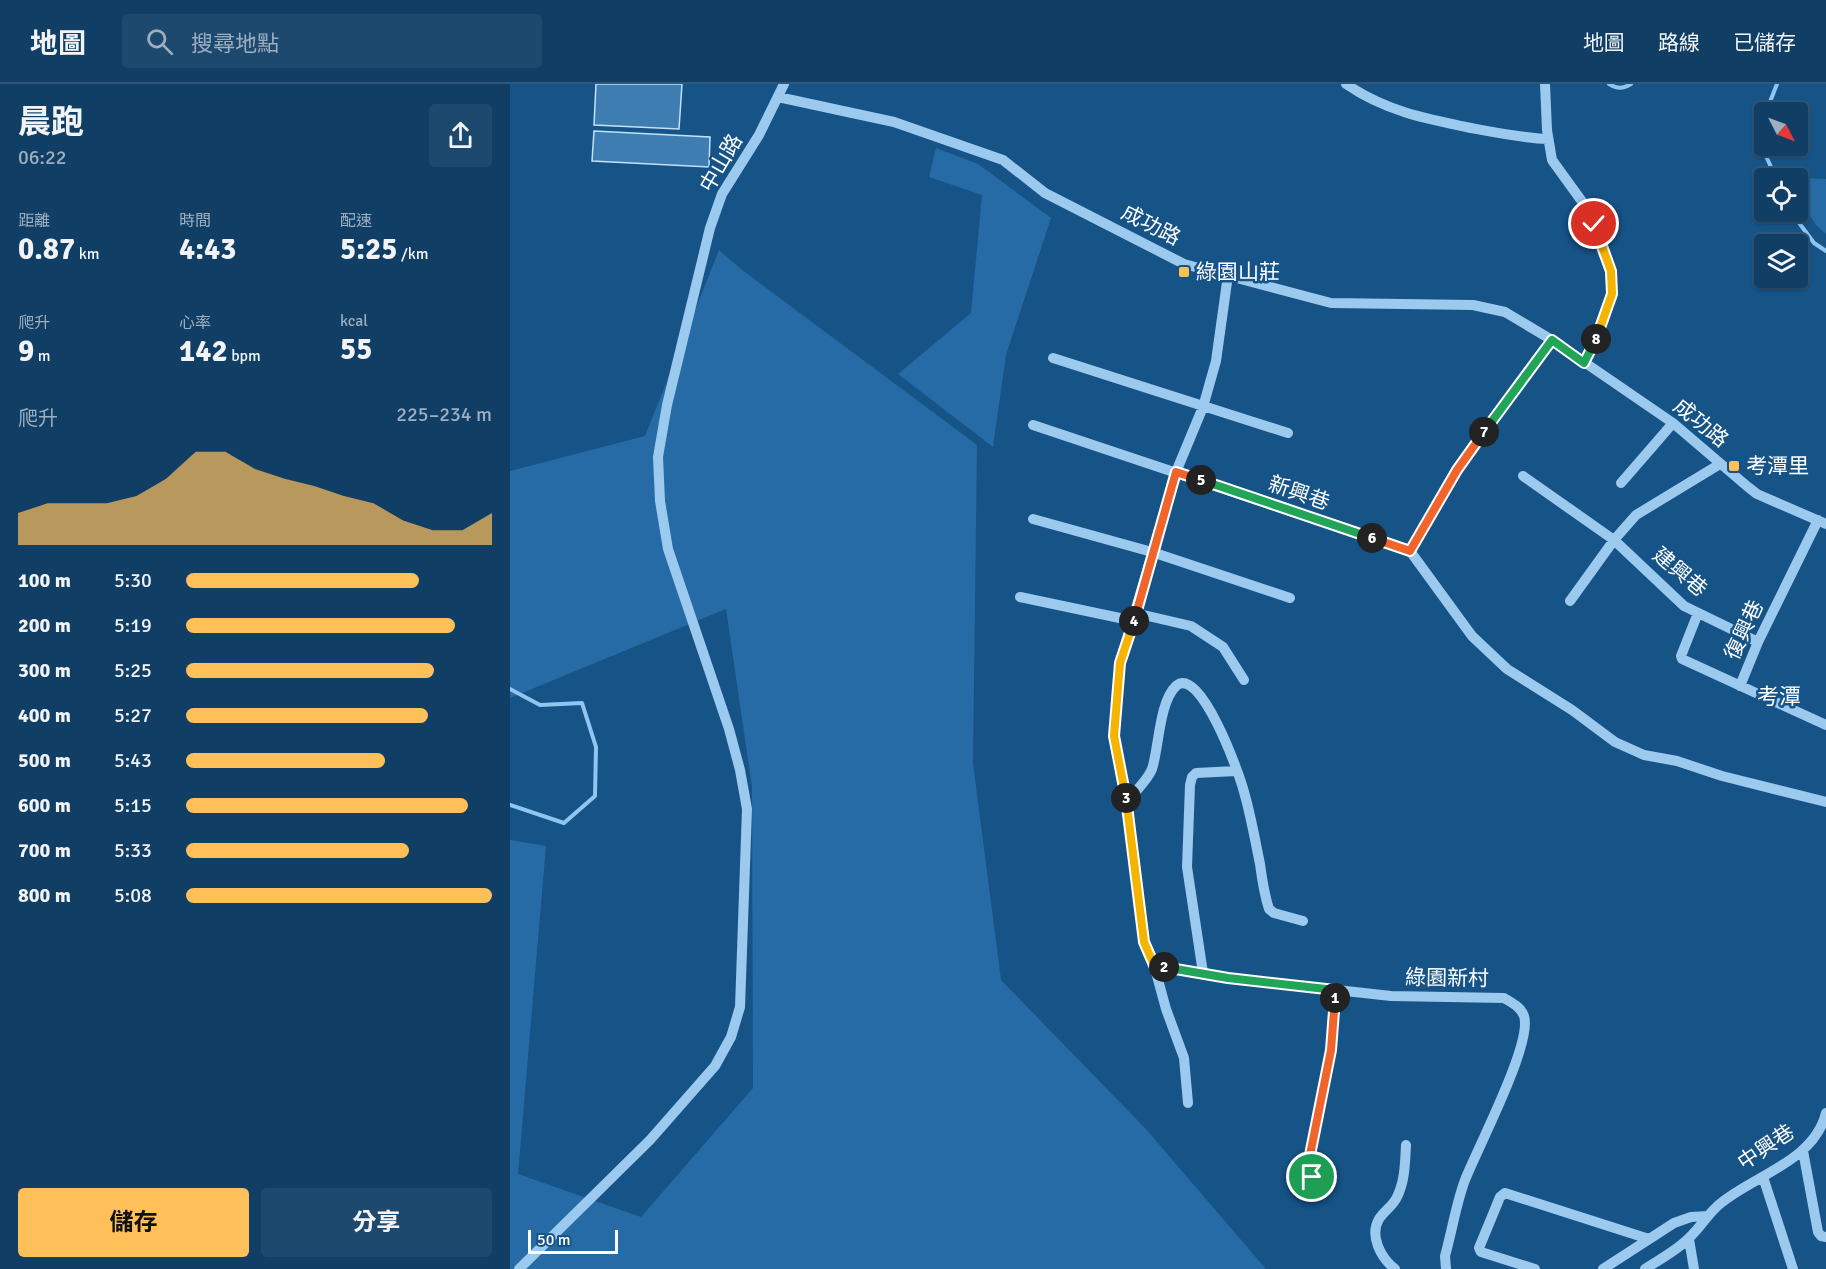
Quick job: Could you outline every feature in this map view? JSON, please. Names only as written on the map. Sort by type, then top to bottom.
[{"type":"street","name":"中山路","points":[[519,1269],[650,1140],[715,1066],[731,1037],[740,1007],[747,809],[729,729],[668,549],[660,501],[658,457],[667,405],[704,250],[722,194],[759,135],[784,84]]},
{"type":"street","points":[[1346,84],[1366,98],[1418,118],[1524,138],[1548,139]]},
{"type":"street","points":[[1545,84],[1548,139],[1552,160],[1586,207],[1611,271],[1612,294],[1600,329],[1584,363]]},
{"type":"street","name":"成功路","points":[[778,97],[894,122],[1003,159],[1045,194],[1184,264],[1331,303],[1473,304],[1505,312],[1552,340],[1672,423],[1758,494],[1822,522]]},
{"type":"street","points":[[1188,1103],[1184,1058],[1166,1009],[1154,965],[1144,942],[1126,802],[1114,736],[1120,663],[1176,472],[1203,407],[1216,361],[1228,275]]},
{"type":"street","points":[[1552,340],[1457,470],[1410,551],[1472,636],[1507,669],[1615,742],[1644,755],[1677,761],[1722,776],[1826,802]]},
{"type":"street","points":[[1053,358],[1288,434]]},
{"type":"street","points":[[1621,483],[1672,423]]},
{"type":"street","name":"新興巷","points":[[1033,426],[1410,551]]},
{"type":"street","points":[[1570,601],[1614,540],[1636,514],[1720,464]]},
{"type":"street","name":"建興巷","points":[[1523,476],[1614,540],[1678,602],[1758,642]]},
{"type":"street","points":[[1033,519],[1152,552],[1290,598]]},
{"type":"street","name":"復興巷","points":[[1698,613],[1681,656],[1682,659],[1740,686],[1758,642],[1822,522]]},
{"type":"street","points":[[1020,597],[1191,626],[1223,647],[1244,680]]},
{"type":"street","points":[[1126,802],[1151,771],[1162,718],[1170,693],[1177,684],[1185,683],[1193,686],[1204,698],[1244,790],[1269,909],[1274,913],[1303,921]]},
{"type":"street","points":[[1740,686],[1826,725]]},
{"type":"street","points":[[1203,973],[1187,867],[1190,785],[1196,773],[1236,771]]},
{"type":"street","name":"綠園新村","points":[[1154,965],[1391,996],[1504,998],[1519,1007],[1525,1017],[1524,1037],[1512,1073],[1465,1182],[1445,1256],[1446,1269]]},
{"type":"street","points":[[1312,1177],[1310,1155],[1331,1050],[1335,990]]},
{"type":"street","name":"中興巷","points":[[1708,1216],[1739,1189],[1763,1177],[1803,1151],[1816,1134],[1826,1113]]},
{"type":"street","points":[[1395,1269],[1385,1261],[1374,1233],[1379,1220],[1396,1199],[1404,1176],[1406,1145]]},
{"type":"street","points":[[1803,1151],[1818,1232],[1821,1236],[1826,1237]]},
{"type":"street","points":[[1763,1177],[1793,1269]]},
{"type":"street","points":[[1535,1269],[1481,1252],[1479,1248],[1500,1197],[1505,1193],[1649,1239]]},
{"type":"street","points":[[1646,1269],[1689,1239],[1708,1216]]},
{"type":"street","points":[[1603,1269],[1683,1218],[1708,1216]]},
{"type":"street","points":[[1689,1239],[1694,1269]]},
{"type":"shaded area","points":[[936,148],[978,164],[1051,218],[1006,355],[993,447],[898,374],[971,313],[982,195],[929,177]]},
{"type":"shaded area","points":[[1808,178],[1826,179],[1826,234],[1808,213]]},
{"type":"shaded area","points":[[719,250],[741,269],[977,445],[973,763],[1001,980],[1145,1128],[1266,1269],[510,1269],[510,840],[546,846],[518,1174],[641,1217],[753,1088],[752,787],[726,609],[510,698],[510,471],[645,436]]},
{"type":"building","points":[[596,84],[682,84],[679,129],[594,125]]},
{"type":"building","points":[[594,131],[710,137],[709,167],[592,161]]},
{"type":"waterway","points":[[1609,84],[1620,88],[1631,84]]},
{"type":"waterway","points":[[1770,102],[1777,84]]},
{"type":"waterway","points":[[1766,156],[1771,168]]},
{"type":"waterway","points":[[1798,222],[1814,243],[1826,251]]},
{"type":"waterway","points":[[510,689],[540,705],[582,703],[596,747],[595,796],[564,823],[510,805]]},
{"type":"place","name":"綠園山莊","points":[[1184,272]]},
{"type":"place","name":"考潭里","points":[[1734,466]]},
{"type":"district","name":"考潭","points":[[1779,696]]},
{"type":"route","points":[[1312,1177],[1310,1155],[1331,1050],[1335,990],[1228,978],[1154,965],[1144,942],[1126,802],[1114,736],[1120,663],[1176,472],[1410,551],[1457,470],[1552,340],[1584,363],[1600,329],[1612,294],[1611,271],[1594,224]]}]
